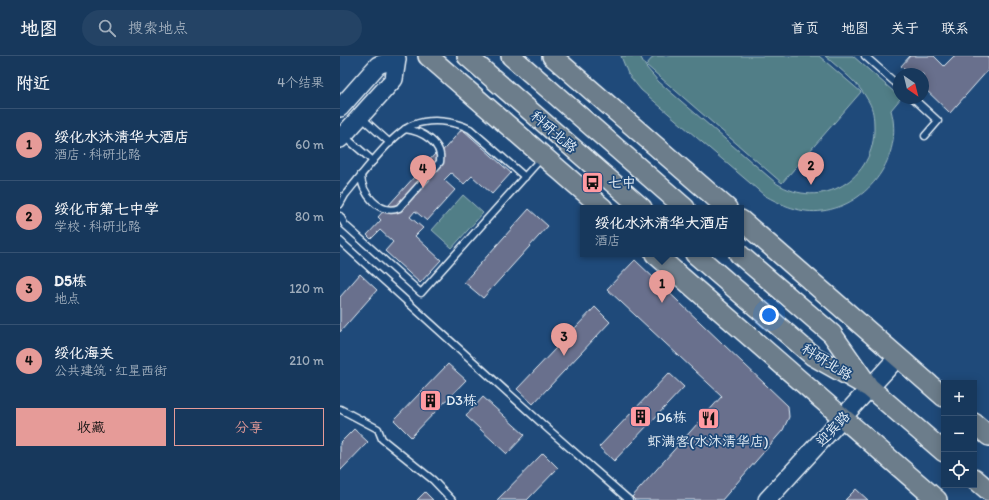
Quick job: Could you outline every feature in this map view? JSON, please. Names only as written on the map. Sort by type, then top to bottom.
[{"type":"main road","points":[[428,56],[600,205]]},
{"type":"main road","name":"科研北路","points":[[467,56],[639,205]]},
{"type":"main road","name":"科研北路","points":[[511,56],[682,205]]},
{"type":"main road","points":[[552,56],[724,205]]},
{"type":"main road","points":[[340,108],[378,65],[399,58]]},
{"type":"main road","points":[[342,138],[394,79],[399,58]]},
{"type":"main road","points":[[744,223],[941,393]]},
{"type":"main road","points":[[658,257],[938,500]]},
{"type":"main road","name":"科研北路","points":[[698,257],[813,356],[870,388],[941,449]]},
{"type":"main road","name":"科研北路","points":[[742,257],[832,334],[870,388]]},
{"type":"main road","name":"迎宾路","points":[[767,500],[898,357]]},
{"type":"main road","points":[[977,426],[989,436]]},
{"type":"main road","points":[[977,481],[989,491]]},
{"type":"lane","points":[[865,56],[893,80]]},
{"type":"lane","points":[[872,61],[876,56]]},
{"type":"lane","points":[[920,104],[938,120],[925,136]]},
{"type":"lane","points":[[360,117],[390,143]]},
{"type":"lane","points":[[340,204],[345,195],[361,175],[398,133],[413,125],[433,122],[462,125],[470,129],[525,177]]},
{"type":"lane","points":[[361,175],[362,185],[373,201],[389,210],[399,208],[441,159],[437,147],[429,138],[418,131],[406,129]]},
{"type":"lane","points":[[342,138],[373,162]]},
{"type":"lane","points":[[340,216],[346,225],[421,293],[537,163]]},
{"type":"lane","points":[[340,241],[629,500]]},
{"type":"lane","points":[[340,409],[378,429],[382,439],[433,480],[452,500]]},
{"type":"green space","points":[[621,56],[640,56],[646,67],[659,82],[776,183],[793,191],[811,194],[827,192],[843,185],[856,175],[866,161],[872,145],[874,120],[869,102],[855,83],[825,56],[853,56],[893,91],[893,104],[896,104],[891,110],[894,127],[892,144],[887,161],[879,176],[868,189],[839,207],[814,212],[792,208],[764,195],[641,90],[628,74]]},
{"type":"green space","points":[[654,56],[819,56],[861,92],[782,183],[646,65]]},
{"type":"green space","points":[[463,195],[483,213],[452,248],[432,230]]},
{"type":"building","points":[[910,56],[934,56],[944,66],[954,56],[989,56],[989,69],[950,113],[929,93],[929,68],[903,68],[901,66]]},
{"type":"building","points":[[462,129],[511,173],[492,194],[472,176],[464,184],[451,173],[444,180],[455,190],[427,221],[415,211],[410,217],[423,228],[415,236],[441,260],[420,283],[385,251],[393,242],[380,230],[371,239],[367,235],[381,220],[378,217],[435,154],[438,156]]},
{"type":"building","points":[[529,209],[548,226],[483,298],[464,282]]},
{"type":"building","points":[[635,260],[788,406],[789,417],[783,430],[722,500],[635,500],[632,497],[722,396],[607,289]]},
{"type":"building","points":[[360,274],[377,290],[340,332],[340,297]]},
{"type":"building","points":[[595,307],[610,322],[533,404],[517,389]]},
{"type":"building","name":"D3栋","points":[[448,364],[466,380],[411,437],[394,420]]},
{"type":"building","name":"D6栋","points":[[669,373],[684,387],[614,461],[599,447]]},
{"type":"building","points":[[483,397],[525,435],[507,454],[466,416]]},
{"type":"building","points":[[354,429],[368,442],[340,471],[340,443]]},
{"type":"building","points":[[543,453],[558,468],[527,500],[497,500]]},
{"type":"building","points":[[856,489],[868,500],[845,500]]},
{"type":"building","points":[[425,492],[433,500],[417,500]]},
{"type":"place","name":"七中","points":[[592,182]]},
{"type":"place","name":"绥化市第七中学","points":[[811,185]]},
{"type":"place","name":"绥化海关","points":[[423,188]]},
{"type":"place","name":"绥化水沐清华大酒店","points":[[662,303]]},
{"type":"place","name":"D5栋","points":[[564,356]]},
{"type":"place","name":"D3栋","points":[[430,400]]},
{"type":"place","name":"D6栋","points":[[641,417]]},
{"type":"place","name":"虾满客(水沐清华店)","points":[[708,419]]}]
